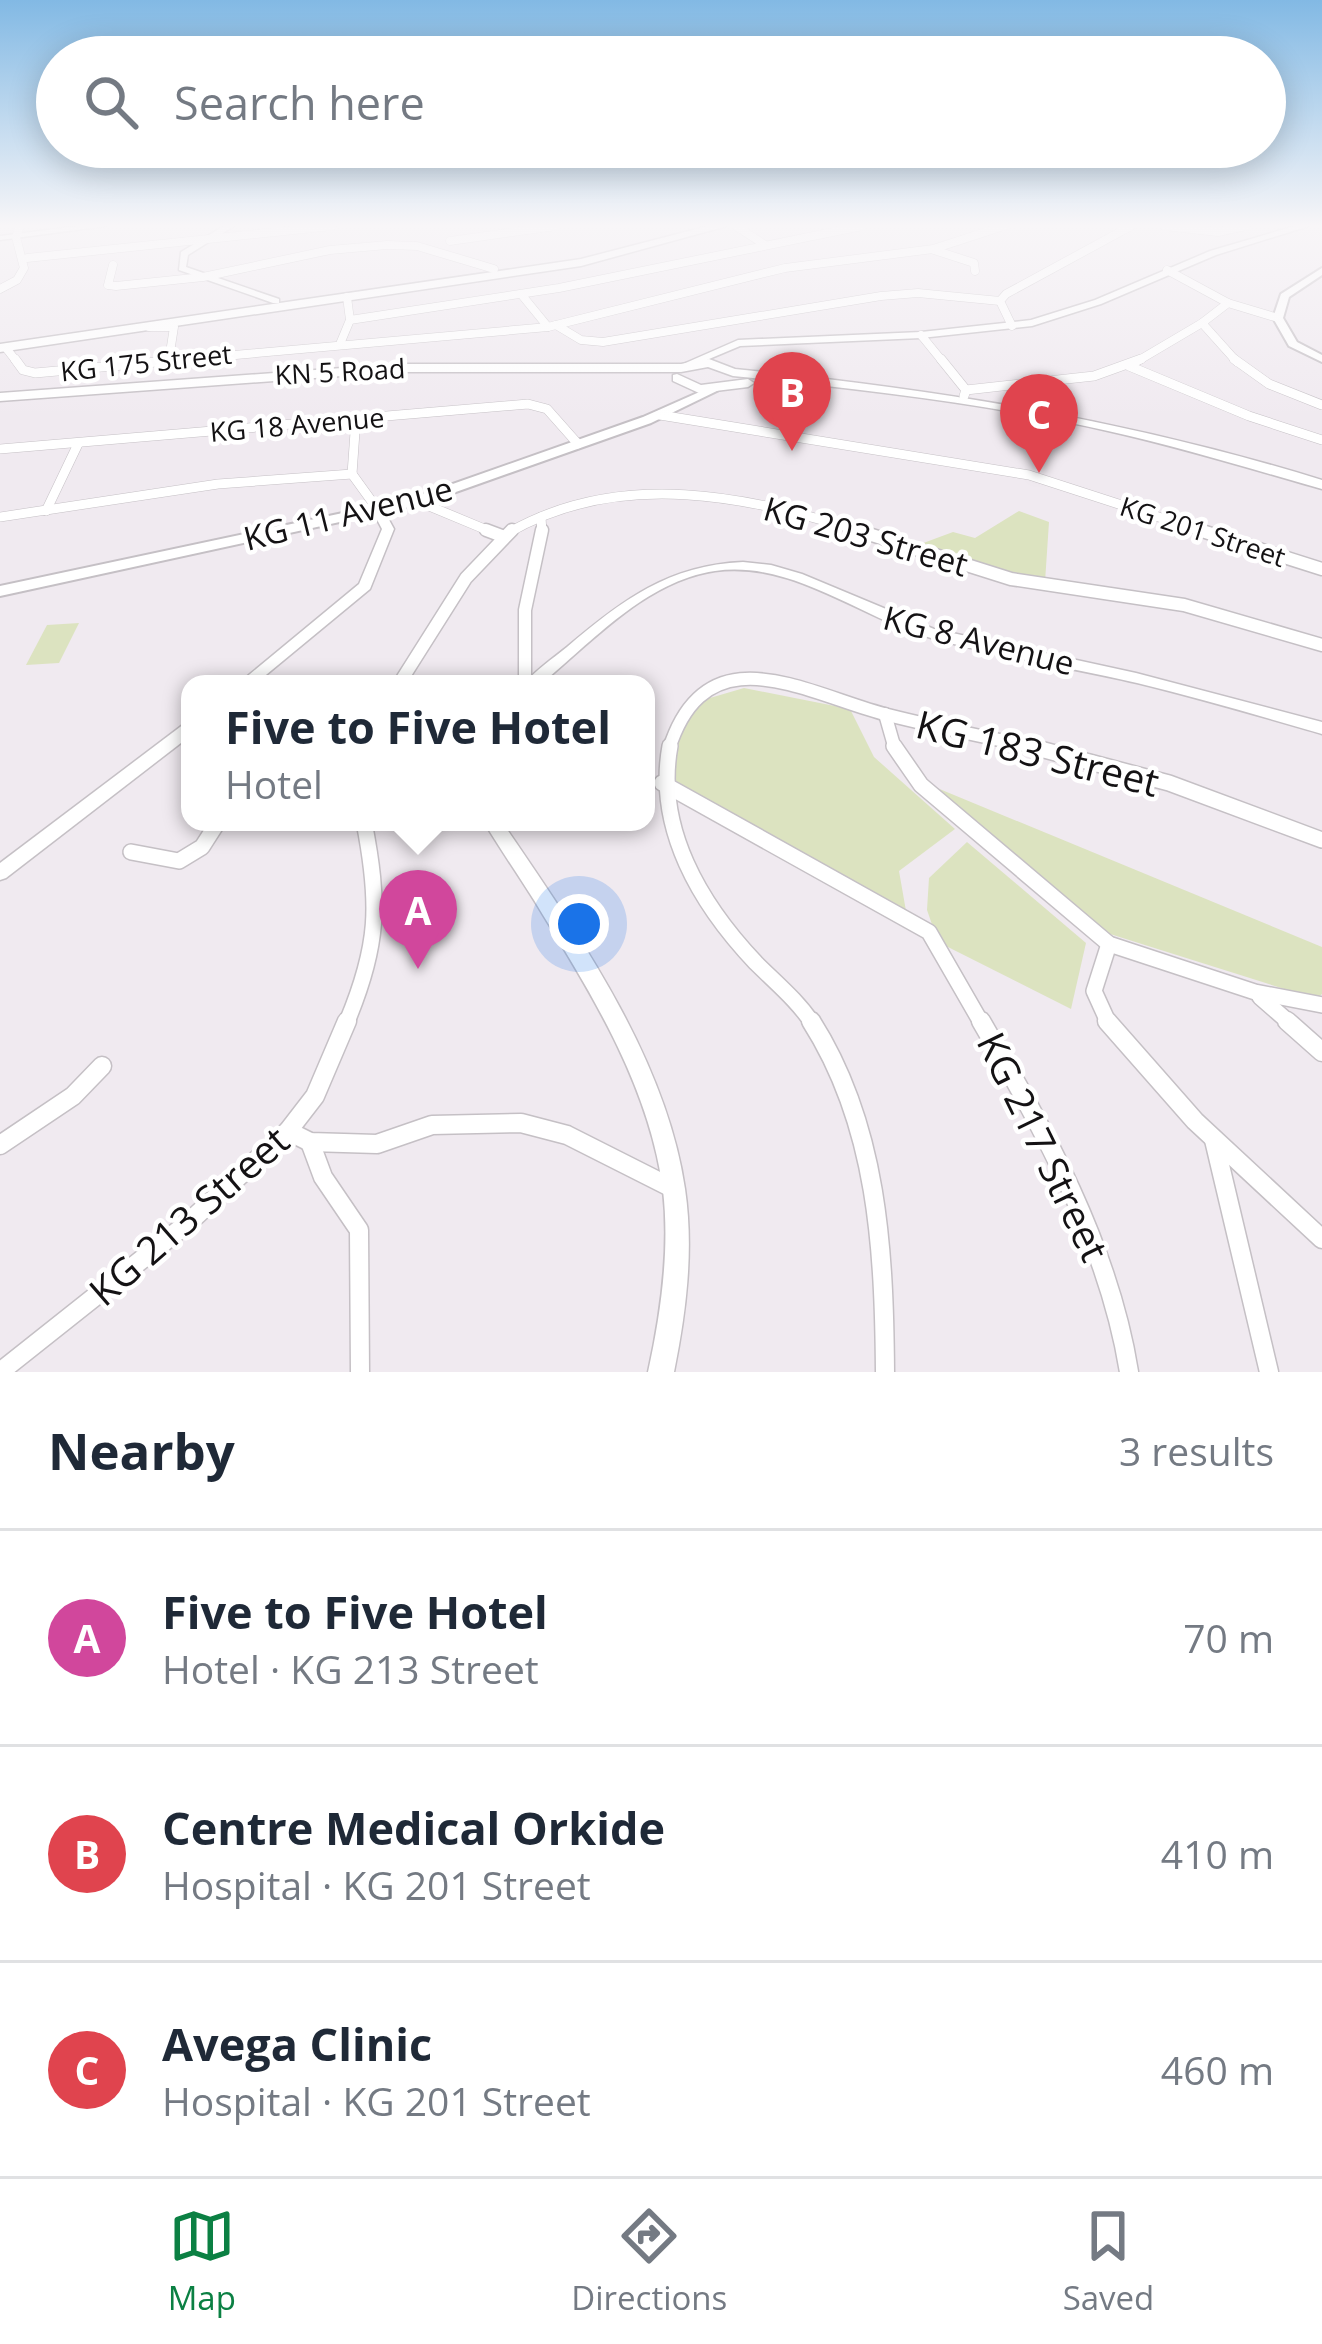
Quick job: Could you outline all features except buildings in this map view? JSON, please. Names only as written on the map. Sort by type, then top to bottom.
[{"type":"highway","points":[[3,344],[353,290]]},
{"type":"highway","points":[[3,344],[394,290]]},
{"type":"main road","points":[[1293,290],[1284,296],[1278,318],[1293,344],[1322,359]]},
{"type":"main road","points":[[682,374],[717,357],[727,381]]},
{"type":"main road","name":"KN 5 Road","points":[[0,400],[158,383],[396,368],[682,374]]},
{"type":"main road","name":"KN 5 Road","points":[[0,400],[403,374],[682,374]]},
{"type":"main road","points":[[682,374],[944,402],[1036,418],[1193,454],[1322,496]]},
{"type":"main road","points":[[682,374],[686,404]]},
{"type":"main road","points":[[727,381],[965,394],[1143,433],[1322,485]]},
{"type":"main road","name":"KG 11 Avenue","points":[[0,591],[417,501],[660,416],[727,381]]},
{"type":"street","points":[[240,290],[276,302]]},
{"type":"street","points":[[350,320],[541,290]]},
{"type":"street","name":"KG 175 Street","points":[[3,344],[27,373],[552,326],[697,290]]},
{"type":"street","points":[[521,294],[552,326],[580,340],[603,342],[881,296],[918,293],[1000,301],[1019,290]]},
{"type":"street","points":[[717,357],[750,342],[1012,326],[1072,312],[1123,290]]},
{"type":"street","points":[[1203,290],[1278,318]]},
{"type":"street","points":[[340,344],[350,320],[347,298]]},
{"type":"street","points":[[1000,301],[1012,326]]},
{"type":"street","points":[[921,335],[965,394],[1072,380],[1129,366],[1228,303]]},
{"type":"street","points":[[1202,323],[1244,372],[1322,405]]},
{"type":"street","points":[[149,327],[174,327],[158,383]]},
{"type":"street","points":[[1129,366],[1322,440]]},
{"type":"street","name":"KG 18 Avenue","points":[[0,449],[527,404],[548,410],[578,444]]},
{"type":"street","name":"KG 201 Street","points":[[660,416],[1029,475],[1322,569]]},
{"type":"street","points":[[256,675],[364,586],[388,529],[352,473],[356,418]]},
{"type":"street","points":[[46,511],[78,444]]},
{"type":"street","points":[[0,517],[218,484],[352,473]]},
{"type":"street","name":"KG 203 Street","points":[[502,536],[541,517],[620,491],[721,496],[836,524],[1009,578],[1171,602],[1322,645]]},
{"type":"street","points":[[405,675],[474,567],[502,536],[417,501]]},
{"type":"street","points":[[529,675],[531,652],[524,635],[525,615],[544,545],[541,517]]},
{"type":"street","name":"KG 8 Avenue","points":[[541,675],[623,609],[664,584],[691,573],[738,565],[809,581],[882,619],[936,635],[1134,678],[1322,728]]},
{"type":"street","points":[[531,652],[556,665]]},
{"type":"street","points":[[885,714],[784,680],[742,678],[694,701],[669,745],[662,783],[672,835],[697,886],[751,957],[805,1012],[843,1080],[885,1277],[885,1372]]},
{"type":"street","name":"KG 183 Street","points":[[1108,944],[921,785],[896,754],[885,714],[1060,751],[1170,784],[1322,840]]},
{"type":"street","points":[[0,873],[181,740]]},
{"type":"street","name":"KG 217 Street","points":[[662,783],[929,932],[976,1006],[1074,1192],[1120,1314],[1129,1372]]},
{"type":"street","points":[[131,852],[179,861],[202,848],[212,831]]},
{"type":"street","name":"KG 213 Street","points":[[0,1372],[189,1222],[288,1131],[315,1096],[332,1060],[375,931],[376,887],[366,831]]},
{"type":"street","points":[[499,831],[534,883],[627,1048],[661,1131],[674,1189],[671,1330],[661,1372]]},
{"type":"street","points":[[1322,1005],[1256,992],[1108,944],[1093,990],[1103,1019],[1213,1137],[1322,1239]]},
{"type":"street","points":[[1256,992],[1322,1052]]},
{"type":"street","points":[[0,1145],[62,1104],[102,1066]]},
{"type":"street","points":[[288,1131],[310,1142],[377,1144],[432,1125],[521,1123],[567,1135],[674,1189]]},
{"type":"street","points":[[1213,1137],[1269,1372]]},
{"type":"street","points":[[310,1142],[323,1177],[359,1230],[360,1372]]},
{"type":"green space","points":[[1019,511],[1049,522],[1045,582],[1014,578],[918,545],[953,532],[975,538]]},
{"type":"green space","points":[[79,623],[59,663],[26,665],[47,625]]},
{"type":"green space","points":[[744,688],[850,709],[874,757],[955,829],[899,871],[906,911],[663,789],[686,705]]},
{"type":"green space","points":[[925,783],[1322,947],[1322,994],[1316,999],[1110,934]]},
{"type":"green space","points":[[967,842],[1086,943],[1071,1009],[938,942],[927,910],[929,878]]},
{"type":"place","name":"Centre Medical Orkide","points":[[792,451]]},
{"type":"place","name":"Avega Clinic","points":[[1039,473]]},
{"type":"place","name":"Five to Five Hotel","points":[[418,969]]}]
